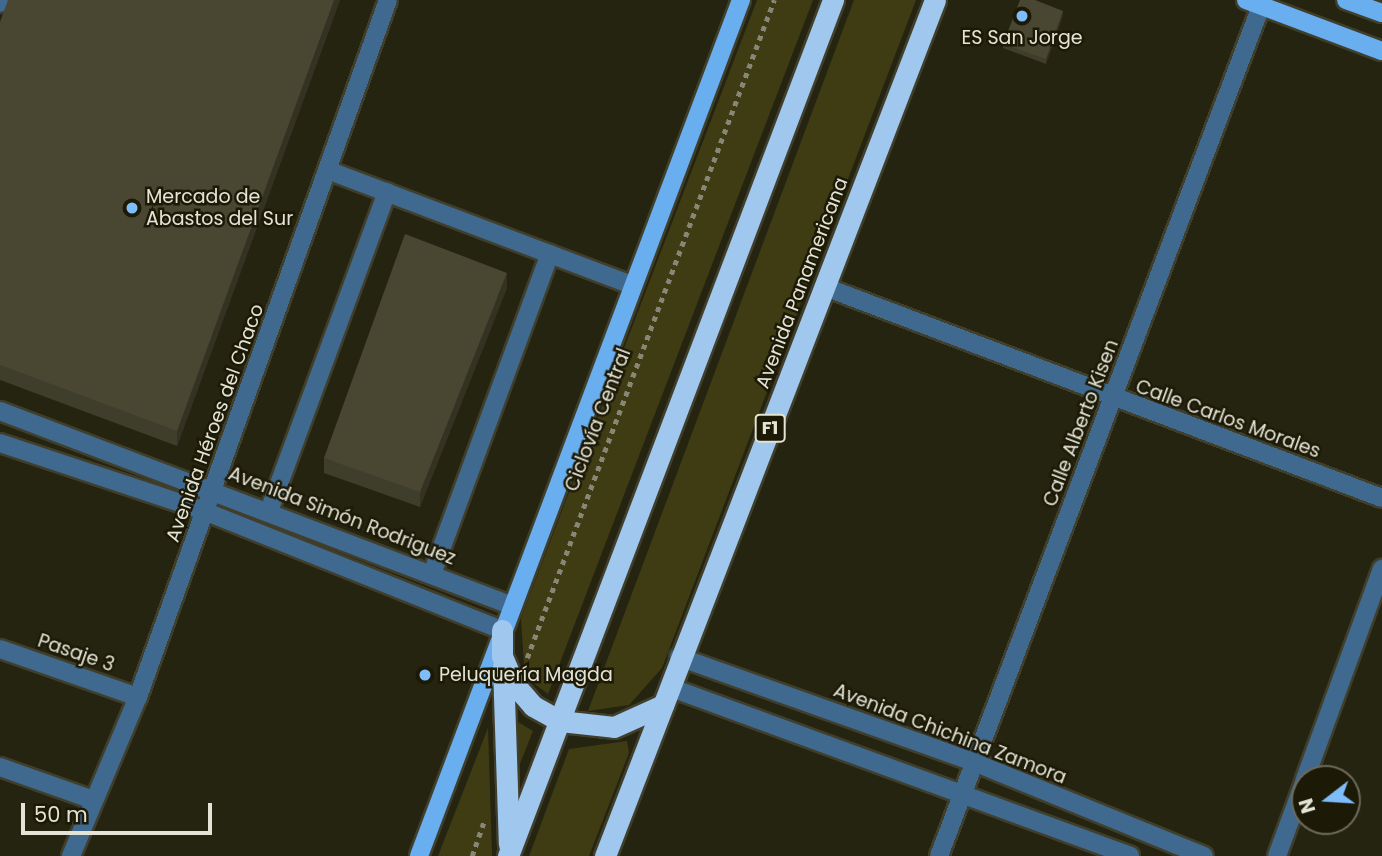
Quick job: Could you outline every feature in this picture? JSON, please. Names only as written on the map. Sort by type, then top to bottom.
[{"type":"highway","points":[[508,855],[833,0]]},
{"type":"highway","name":"Avenida Panamericana","points":[[605,856],[679,657],[935,0]]},
{"type":"highway","points":[[502,630],[508,855]]},
{"type":"highway","points":[[502,656],[520,692],[560,720],[614,727],[666,696]]},
{"type":"main road","points":[[419,856],[510,605],[741,0]]},
{"type":"main road","points":[[1346,0],[1382,13]]},
{"type":"main road","points":[[1254,3],[1382,51]]},
{"type":"street","name":"Avenida Héroes del Chaco","points":[[71,856],[138,697],[330,171],[388,0]]},
{"type":"street","name":"Calle Alberto Kisen","points":[[939,856],[1112,399],[1254,3]]},
{"type":"street","points":[[330,171],[632,285]]},
{"type":"street","points":[[269,510],[387,192]]},
{"type":"street","points":[[432,574],[551,254]]},
{"type":"street","name":"Calle Carlos Morales","points":[[825,288],[1112,399],[1382,498]]},
{"type":"street","name":"Avenida Simón Rodriguez","points":[[0,411],[214,489],[510,605]]},
{"type":"street","points":[[0,443],[204,511],[502,630]]},
{"type":"street","points":[[1310,765],[1382,569]]},
{"type":"street","name":"Pasaje 3","points":[[0,649],[138,697]]},
{"type":"street","name":"Avenida Chichina Zamora","points":[[679,657],[976,763],[1167,850],[1204,856]]},
{"type":"street","points":[[666,696],[964,791],[1130,856]]},
{"type":"street","points":[[0,767],[93,800]]},
{"type":"street","points":[[1277,856],[1291,818]]},
{"type":"path","name":"Ciclovía Central","points":[[520,692],[533,631],[774,0]]},
{"type":"path","points":[[472,856],[489,807]]},
{"type":"shaded area","points":[[757,0],[813,0],[548,694],[532,682],[524,664],[521,618]]},
{"type":"shaded area","points":[[854,0],[916,0],[662,668],[629,705],[588,711]]},
{"type":"shaded area","points":[[513,719],[533,731],[517,771]]},
{"type":"shaded area","points":[[488,728],[492,856],[438,856]]},
{"type":"shaded area","points":[[627,741],[629,753],[589,856],[529,856],[569,749]]},
{"type":"building","name":"Mercado de Abastos del Sur","points":[[8,0],[334,0],[177,431],[0,365],[0,22]]},
{"type":"building","points":[[1020,0],[1035,0],[1063,11],[1046,59],[1003,44]]},
{"type":"building","points":[[405,234],[507,273],[420,492],[324,458]]},
{"type":"place","name":"ES San Jorge","points":[[1022,16]]},
{"type":"place","name":"Mercado de Abastos del Sur","points":[[132,208]]},
{"type":"place","name":"Peluquería Magda","points":[[425,675]]}]
